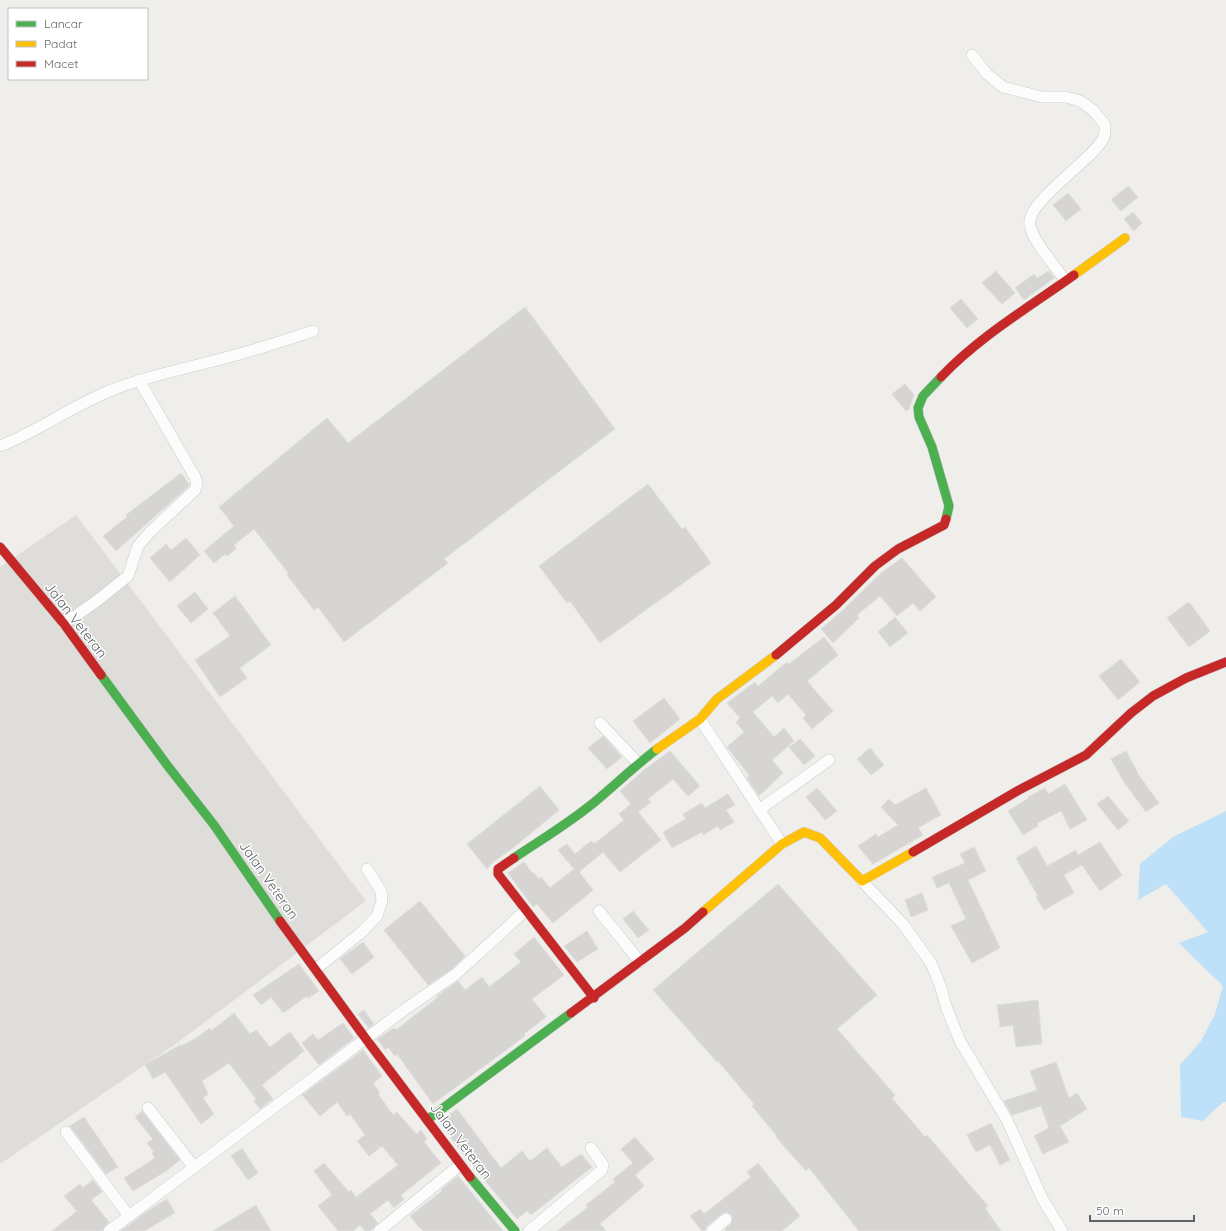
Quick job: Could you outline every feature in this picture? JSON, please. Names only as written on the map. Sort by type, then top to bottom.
[{"type":"street","points":[[972,55],[987,74],[1003,87],[1042,97],[1066,97],[1080,101],[1093,110],[1105,125],[1104,138],[1094,150],[1048,192],[1030,218],[1029,224],[1032,233],[1065,280]]},
{"type":"street","points":[[594,998],[525,911],[498,874],[498,869],[586,808],[638,763],[700,719],[716,699],[766,663],[836,605],[875,566],[898,549],[944,525],[949,506],[932,447],[919,416],[918,408],[923,396],[961,356],[980,340],[1014,318],[1125,238]]},
{"type":"street","points":[[0,446],[26,436],[81,403],[139,380],[231,356],[313,332]]},
{"type":"street","points":[[64,624],[128,576],[133,556],[138,546],[150,532],[195,490],[195,477],[139,380]]},
{"type":"street","name":"Jalan Veteran","points":[[0,547],[64,624],[167,766],[214,825],[301,951],[316,969],[366,1039],[460,1165],[515,1231]]},
{"type":"street","points":[[862,881],[1019,790],[1064,768],[1086,755],[1131,712],[1160,692],[1186,678],[1226,662]]},
{"type":"street","points":[[700,719],[782,844]]},
{"type":"street","points":[[600,723],[638,763]]},
{"type":"street","points":[[759,810],[829,760]]},
{"type":"street","points":[[427,1120],[594,998],[709,909],[782,844],[804,832],[820,838],[862,881],[902,923],[931,963],[960,1041],[1007,1120],[1042,1198],[1062,1231]]},
{"type":"street","points":[[316,969],[363,931],[378,916],[382,901],[381,891],[367,869]]},
{"type":"street","points":[[109,1231],[366,1039],[456,974],[525,911]]},
{"type":"street","points":[[599,911],[640,962]]},
{"type":"street","points":[[148,1108],[194,1167]]},
{"type":"street","points":[[66,1132],[129,1216]]},
{"type":"street","points":[[529,1231],[602,1170],[603,1164],[591,1148]]},
{"type":"street","points":[[379,1231],[460,1165]]},
{"type":"street","points":[[712,1231],[726,1219]]},
{"type":"shaded area","points":[[76,515],[366,901],[177,1043],[0,1164],[0,567]]},
{"type":"water","points":[[1226,811],[1226,1102],[1223,1102],[1203,1121],[1181,1117],[1180,1065],[1201,1041],[1215,1014],[1223,986],[1179,943],[1208,932],[1166,884],[1138,900],[1140,864],[1173,837]]},
{"type":"building","points":[[1128,186],[1138,197],[1121,211],[1111,200]]},
{"type":"building","points":[[1068,193],[1081,209],[1066,221],[1053,205]]},
{"type":"building","points":[[1133,212],[1142,223],[1134,231],[1124,219]]},
{"type":"building","points":[[996,271],[1015,293],[1002,304],[982,283]]},
{"type":"building","points":[[1049,271],[1054,278],[1024,300],[1015,288],[1034,274],[1037,278]]},
{"type":"building","points":[[961,299],[978,319],[967,328],[950,308]]},
{"type":"building","points":[[525,307],[615,429],[444,559],[448,563],[344,642],[318,607],[314,610],[287,575],[289,574],[254,529],[234,545],[236,549],[227,556],[225,554],[214,563],[204,551],[234,526],[219,507],[327,418],[348,443]]},
{"type":"building","points":[[905,384],[914,395],[909,409],[906,411],[892,394]]},
{"type":"building","points":[[181,473],[189,486],[116,551],[103,536],[127,517],[126,515]]},
{"type":"building","points":[[648,484],[682,529],[685,527],[711,563],[600,643],[570,601],[567,603],[539,566]]},
{"type":"building","points":[[186,538],[200,555],[170,582],[150,558],[166,544],[171,550]]},
{"type":"building","points":[[902,558],[936,597],[920,611],[913,603],[897,616],[880,596],[857,615],[859,618],[833,643],[821,629],[881,573]]},
{"type":"building","points":[[195,592],[208,609],[191,623],[177,606]]},
{"type":"building","points":[[235,596],[271,645],[240,668],[247,678],[220,697],[195,660],[230,636],[213,613]]},
{"type":"building","points":[[1189,602],[1210,631],[1189,647],[1167,618]]},
{"type":"building","points":[[895,617],[908,633],[890,647],[878,632]]},
{"type":"building","points":[[824,637],[838,655],[807,681],[833,711],[812,729],[803,718],[806,715],[788,694],[778,703],[772,696],[753,712],[774,737],[784,728],[794,741],[772,760],[783,773],[759,796],[747,778],[749,775],[727,747],[744,732],[736,722],[740,718],[727,703],[755,682],[758,686],[787,662],[789,664]]},
{"type":"building","points":[[1121,659],[1140,682],[1118,700],[1099,676]]},
{"type":"building","points":[[664,698],[680,719],[650,743],[633,721]]},
{"type":"building","points":[[603,736],[622,757],[607,769],[588,748]]},
{"type":"building","points":[[800,739],[815,756],[804,765],[789,747]]},
{"type":"building","points":[[870,748],[884,765],[871,775],[857,759]]},
{"type":"building","points":[[670,751],[700,786],[688,796],[673,779],[648,799],[651,802],[638,812],[661,840],[620,872],[603,852],[579,872],[593,890],[553,923],[537,904],[533,907],[508,873],[524,862],[532,873],[533,872],[539,879],[541,877],[550,888],[574,869],[558,850],[567,844],[575,854],[591,841],[594,844],[624,820],[619,814],[631,804],[620,791],[644,770]]},
{"type":"building","points":[[1126,751],[1140,777],[1159,803],[1146,812],[1124,782],[1111,759]]},
{"type":"building","points":[[1065,784],[1087,820],[1070,829],[1061,811],[1037,823],[1038,826],[1023,835],[1008,811],[1029,798],[1028,797],[1045,788],[1048,794]]},
{"type":"building","points":[[540,786],[559,810],[513,848],[493,862],[487,869],[467,844]]},
{"type":"building","points":[[817,788],[837,811],[825,820],[806,797]]},
{"type":"building","points":[[926,788],[941,815],[918,828],[923,835],[873,864],[858,846],[876,834],[878,837],[898,825],[881,807],[889,799],[895,805]]},
{"type":"building","points":[[728,794],[735,805],[726,810],[734,822],[720,830],[718,826],[703,835],[702,832],[672,848],[663,832],[686,819],[683,814],[702,803],[705,808]]},
{"type":"building","points":[[1108,796],[1129,821],[1118,830],[1097,804]]},
{"type":"building","points":[[1100,842],[1122,875],[1100,891],[1082,865],[1064,875],[1074,893],[1044,910],[1036,897],[1038,896],[1016,858],[1036,846],[1047,866],[1076,850],[1078,855]]},
{"type":"building","points":[[974,847],[986,871],[968,880],[1000,948],[972,963],[951,926],[966,919],[949,883],[937,888],[932,877],[965,863],[960,854]]},
{"type":"building","points":[[778,884],[877,995],[837,1029],[895,1095],[892,1098],[925,1137],[927,1135],[988,1206],[985,1208],[1001,1231],[859,1231],[809,1168],[806,1171],[776,1137],[777,1136],[752,1106],[754,1104],[718,1061],[717,1062],[653,990]]},
{"type":"building","points":[[922,893],[928,910],[911,917],[905,900]]},
{"type":"building","points":[[420,901],[465,956],[452,969],[428,985],[384,930]]},
{"type":"building","points":[[633,911],[649,930],[638,938],[623,919]]},
{"type":"building","points":[[587,931],[598,949],[577,962],[564,946]]},
{"type":"building","points":[[534,937],[564,975],[532,999],[546,1017],[524,1034],[525,1036],[433,1104],[397,1054],[395,1056],[388,1047],[385,1050],[377,1039],[394,1028],[396,1030],[438,997],[437,996],[458,981],[465,990],[482,977],[489,987],[521,962],[514,954]]},
{"type":"building","points":[[363,942],[374,957],[352,974],[340,959]]},
{"type":"building","points":[[299,964],[319,991],[308,998],[307,996],[283,1013],[271,997],[261,1005],[253,995]]},
{"type":"building","points":[[1038,1000],[1042,1044],[1016,1047],[1013,1025],[1000,1027],[997,1005]]},
{"type":"building","points":[[364,1010],[374,1024],[369,1028],[358,1014]]},
{"type":"building","points":[[234,1013],[250,1034],[256,1030],[270,1047],[290,1032],[304,1051],[262,1085],[273,1099],[260,1109],[254,1101],[256,1099],[229,1063],[202,1081],[208,1094],[203,1098],[214,1114],[201,1124],[165,1072],[153,1079],[145,1065],[180,1045],[181,1046],[196,1038],[210,1028],[211,1031]]},
{"type":"building","points":[[343,1023],[354,1038],[319,1065],[302,1043],[313,1034],[318,1040]]},
{"type":"building","points":[[363,1050],[382,1076],[373,1083],[380,1093],[378,1094],[393,1115],[397,1112],[416,1134],[421,1130],[427,1139],[424,1142],[441,1163],[401,1195],[404,1199],[394,1208],[388,1200],[370,1214],[378,1223],[370,1231],[365,1231],[360,1225],[353,1231],[338,1231],[318,1206],[332,1195],[314,1171],[324,1163],[349,1192],[351,1190],[356,1197],[398,1165],[382,1146],[369,1156],[357,1141],[365,1135],[350,1114],[347,1116],[337,1102],[320,1116],[302,1095]]},
{"type":"building","points":[[1056,1062],[1069,1098],[1077,1093],[1087,1109],[1060,1126],[1069,1142],[1043,1154],[1034,1136],[1049,1128],[1041,1106],[1012,1115],[1004,1101],[1037,1090],[1030,1071]]},
{"type":"building","points":[[457,1109],[501,1168],[522,1151],[530,1161],[547,1148],[562,1167],[581,1154],[592,1167],[531,1215],[527,1211],[517,1219],[467,1159],[439,1122]]},
{"type":"building","points":[[142,1111],[180,1160],[166,1171],[133,1191],[124,1178],[155,1158],[152,1153],[154,1152],[147,1143],[153,1139],[135,1117]]},
{"type":"building","points":[[84,1117],[118,1167],[106,1174],[70,1126]]},
{"type":"building","points":[[991,1123],[1010,1160],[1000,1165],[990,1145],[976,1152],[967,1135]]},
{"type":"building","points":[[635,1137],[654,1159],[635,1175],[644,1186],[600,1224],[606,1231],[557,1231],[588,1207],[586,1205],[615,1182],[613,1179],[633,1163],[621,1149]]},
{"type":"building","points":[[242,1148],[258,1173],[248,1180],[231,1156]]},
{"type":"building","points":[[758,1163],[800,1216],[782,1231],[726,1231],[725,1229],[731,1224],[733,1218],[731,1214],[725,1212],[702,1231],[690,1216],[700,1209],[704,1214],[751,1177],[747,1172]]},
{"type":"building","points":[[458,1176],[503,1231],[424,1231],[410,1216],[442,1191],[441,1190]]},
{"type":"building","points":[[93,1180],[102,1192],[91,1200],[109,1222],[102,1231],[52,1231],[77,1211],[64,1196],[80,1184],[83,1188]]},
{"type":"building","points":[[167,1199],[175,1213],[144,1231],[121,1231],[149,1210]]},
{"type":"building","points":[[256,1205],[271,1231],[213,1231]]},
{"type":"traffic: fast","points":[[941,377],[923,396],[918,408],[919,417],[932,447],[949,506],[946,519]]},
{"type":"traffic: fast","points":[[101,675],[167,765],[214,825],[280,921]]},
{"type":"traffic: fast","points":[[514,858],[587,808],[657,749]]},
{"type":"traffic: fast","points":[[427,1120],[571,1013]]},
{"type":"traffic: fast","points":[[470,1177],[515,1231]]},
{"type":"traffic: slow","points":[[1074,275],[1125,238]]},
{"type":"traffic: slow","points":[[657,749],[700,719],[717,699],[776,655]]},
{"type":"traffic: slow","points":[[703,912],[782,844],[804,832],[820,838],[862,881],[913,852]]},
{"type":"traffic: jam","points":[[941,377],[988,335],[1074,275]]},
{"type":"traffic: jam","points":[[776,655],[836,605],[875,566],[898,549],[944,525],[946,519]]},
{"type":"traffic: jam","points":[[0,547],[64,624],[101,675]]},
{"type":"traffic: jam","points":[[913,852],[1019,790],[1086,755],[1131,713],[1153,696],[1186,678],[1226,662]]},
{"type":"traffic: jam","points":[[514,858],[498,869],[498,874],[594,998]]},
{"type":"traffic: jam","points":[[571,1013],[685,928],[703,912]]},
{"type":"traffic: jam","points":[[280,921],[366,1039],[470,1177]]}]
